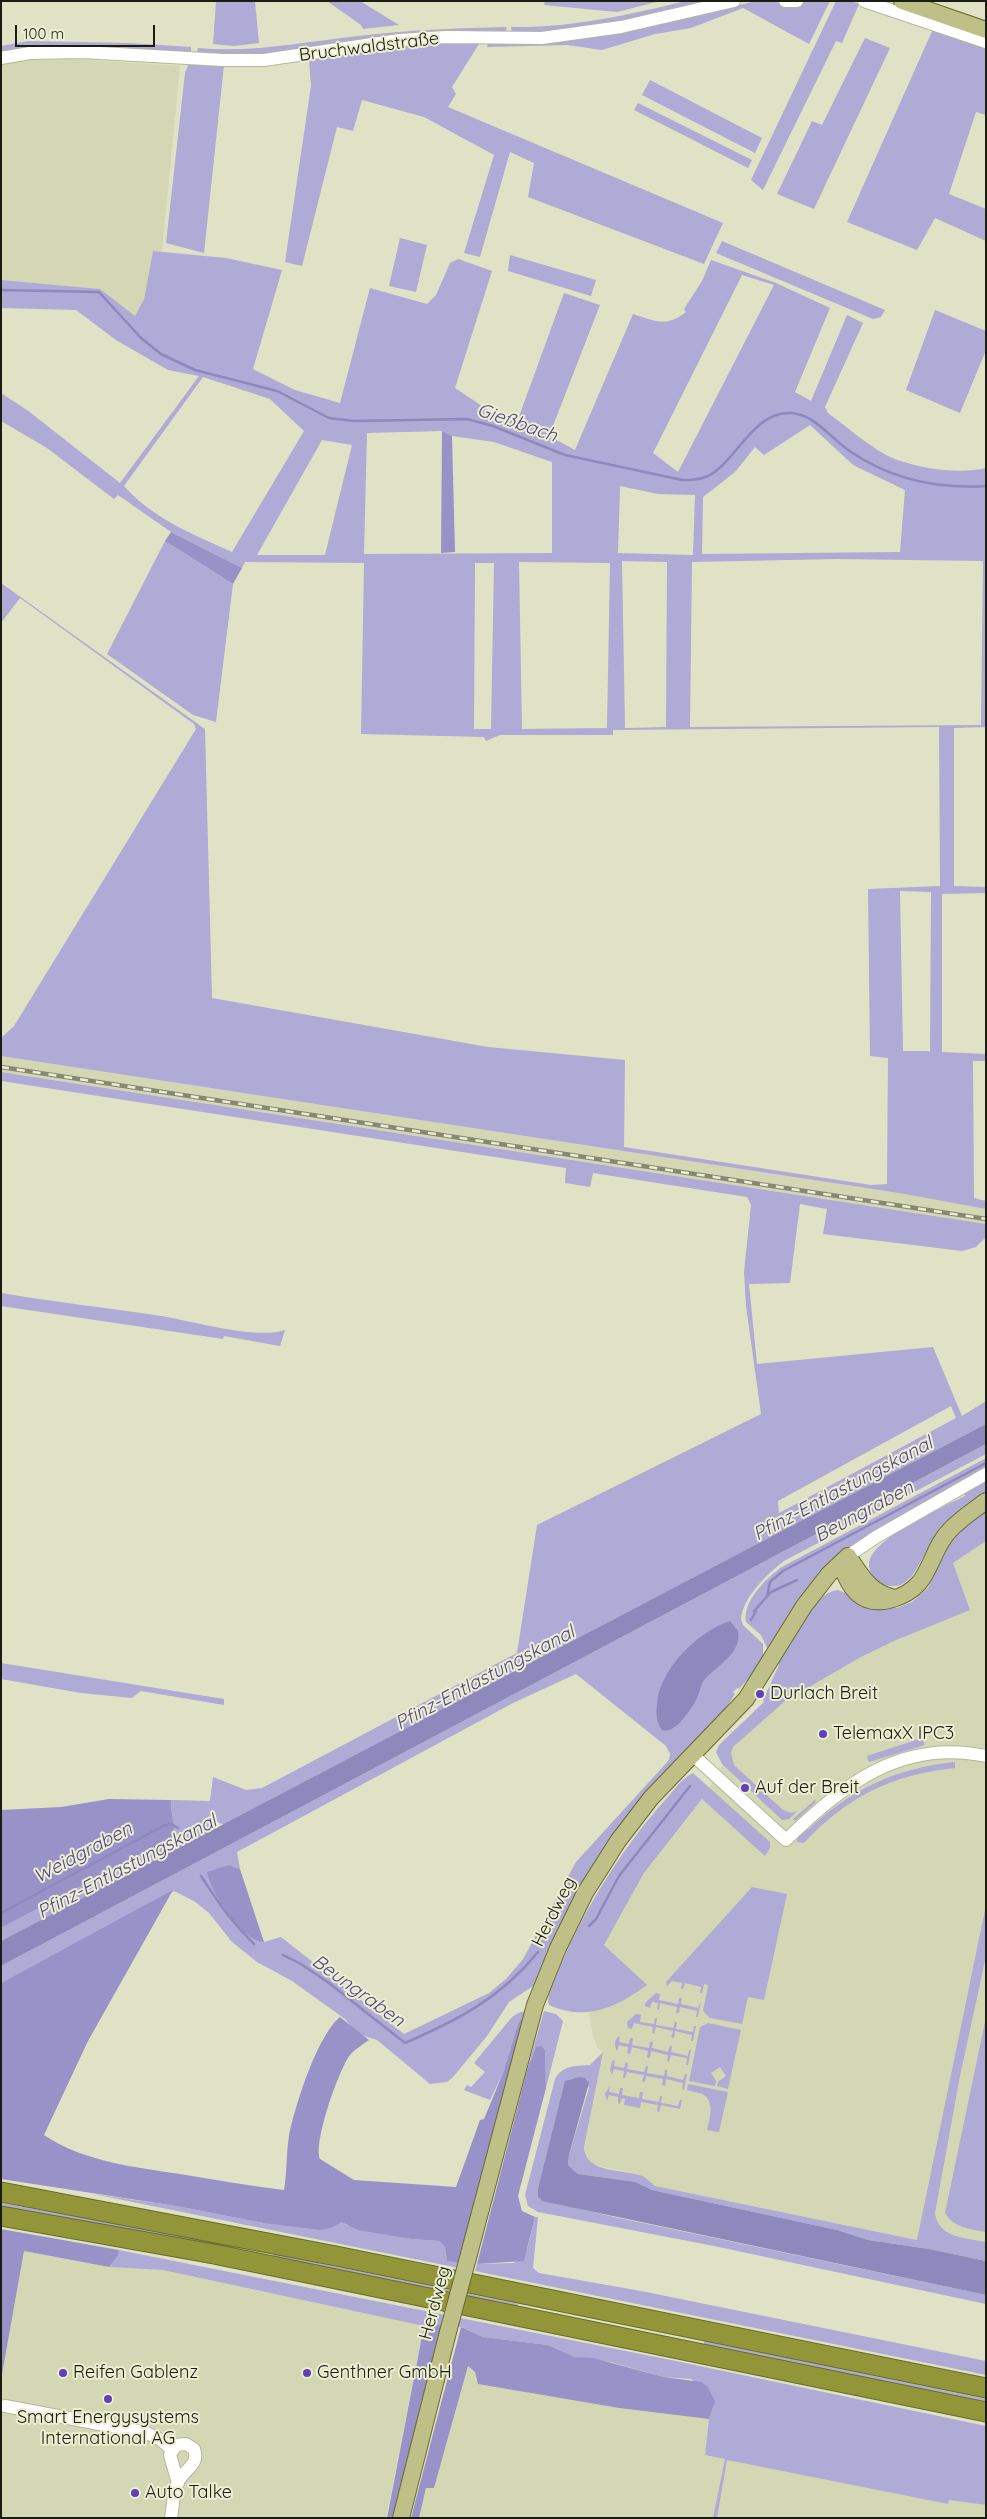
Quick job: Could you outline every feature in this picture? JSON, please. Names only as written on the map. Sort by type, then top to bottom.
[{"type":"highway","points":[[1,2192],[318,2252],[986,2388]]},
{"type":"highway","points":[[1,2216],[214,2254],[986,2412]]},
{"type":"main road","points":[[902,1],[986,30]]},
{"type":"main road","points":[[844,1560],[847,1581],[854,1590],[872,1602],[882,1602],[908,1593],[915,1587],[947,1533],[986,1501]]},
{"type":"main road","points":[[844,1560],[871,1588],[882,1595],[894,1598]]},
{"type":"main road","name":"Herdweg","points":[[401,2518],[526,2035],[558,1948],[585,1893],[618,1841],[651,1798],[746,1699],[815,1591],[844,1560]]},
{"type":"main road","points":[[815,1591],[838,1587],[854,1590]]},
{"type":"street","name":"Bruchwaldstraße","points":[[1,58],[30,53],[82,52],[223,60],[264,60],[400,40],[446,37],[542,38],[621,27],[734,1]]},
{"type":"street","points":[[785,1],[797,1]]},
{"type":"street","points":[[864,1],[986,42]]},
{"type":"street","name":"Herdweg","points":[[844,1560],[876,1537],[986,1474]]},
{"type":"street","points":[[693,1755],[786,1840],[846,1786],[882,1767],[906,1758],[934,1753],[955,1752],[986,1756]]},
{"type":"street","points":[[5,2406],[147,2433],[161,2440],[172,2450]]},
{"type":"street","points":[[170,2518],[178,2483],[192,2466],[196,2457],[191,2446],[181,2444],[172,2450],[170,2461],[178,2483]]},
{"type":"shaded area","points":[[216,1],[255,1],[259,43],[234,46],[213,44]]},
{"type":"shaded area","points":[[327,1],[360,1],[399,25],[363,29],[361,25]]},
{"type":"shaded area","points":[[545,1],[660,1],[617,12],[544,5]]},
{"type":"shaded area","points":[[686,1],[716,1],[593,28],[512,34],[511,27],[577,23],[621,16]]},
{"type":"shaded area","points":[[756,1],[774,1],[790,8],[806,1],[830,1],[809,44],[743,8],[691,28],[655,34],[602,50],[567,45],[487,47],[488,44],[581,39],[654,26]]},
{"type":"shaded area","points":[[836,1],[852,1],[859,4],[842,43],[836,41],[763,190],[751,180]]},
{"type":"shaded area","points":[[507,27],[505,34],[251,56],[197,54],[198,48],[258,48],[395,32]]},
{"type":"shaded area","points":[[933,29],[986,46],[986,115],[976,112],[949,194],[986,209],[986,241],[935,218],[917,250],[847,222]]},
{"type":"shaded area","points":[[865,38],[890,48],[814,209],[777,194],[812,121],[822,125]]},
{"type":"shaded area","points":[[28,41],[130,43],[191,47],[191,53],[129,49],[1,53],[1,46]]},
{"type":"shaded area","points":[[475,41],[479,44],[452,87],[456,94],[448,107],[723,223],[704,264],[528,197],[534,163],[510,152],[480,257],[464,253],[494,155],[424,117],[362,100],[353,131],[337,127],[302,266],[285,262],[311,86],[309,60],[390,46]]},
{"type":"shaded area","points":[[71,59],[180,66],[162,252],[153,251],[144,299],[135,317],[100,289],[1,280],[1,62],[11,60]]},
{"type":"shaded area","points":[[189,63],[224,65],[204,253],[166,243],[185,73]]},
{"type":"shaded area","points":[[650,80],[762,138],[755,153],[642,95]]},
{"type":"shaded area","points":[[638,103],[752,160],[748,168],[634,110]]},
{"type":"shaded area","points":[[400,238],[427,245],[416,292],[389,286]]},
{"type":"shaded area","points":[[722,241],[885,310],[881,317],[873,319],[716,253]]},
{"type":"shaded area","points":[[153,251],[226,258],[282,270],[253,369],[295,390],[340,403],[370,288],[427,304],[436,295],[450,263],[458,259],[492,271],[455,388],[488,410],[517,422],[564,293],[600,305],[549,436],[575,450],[633,314],[660,322],[666,322],[679,317],[686,312],[684,309],[702,281],[711,260],[776,283],[830,308],[795,392],[811,401],[847,315],[863,323],[825,407],[828,413],[872,447],[888,456],[910,464],[936,469],[963,471],[986,468],[986,727],[954,728],[954,886],[986,887],[986,893],[942,894],[942,1052],[986,1054],[986,1061],[973,1061],[974,1198],[986,1201],[986,1209],[899,1193],[1,1056],[1,1038],[14,1026],[196,729],[194,724],[20,598],[1,623],[1,583],[205,729],[212,998],[488,1047],[625,1060],[624,1147],[871,1185],[887,1184],[888,1058],[870,1056],[868,889],[940,886],[939,727],[613,730],[613,735],[500,735],[486,741],[484,737],[361,734],[364,563],[245,562],[242,568],[171,532],[118,495],[114,499],[47,448],[1,421],[1,393],[27,410],[120,483],[199,376],[168,370],[116,340],[76,310],[1,308],[1,280],[100,289],[135,316],[144,299]],"holes":[[[742,275],[774,285],[678,472],[653,453]],[[203,377],[270,399],[304,431],[232,552],[174,525],[135,497],[124,486]],[[810,425],[853,465],[905,490],[900,552],[702,554],[703,497],[735,472],[755,447],[764,455]],[[442,431],[452,436],[494,442],[552,462],[552,553],[364,554],[367,433]],[[322,440],[352,445],[325,555],[257,555]],[[620,486],[658,494],[695,495],[693,555],[618,553]],[[837,559],[983,561],[981,725],[690,727],[692,562]],[[622,561],[667,562],[666,727],[625,728]],[[519,562],[610,563],[607,728],[522,729]],[[475,563],[494,563],[491,729],[474,729]],[[900,891],[931,892],[930,1051],[903,1051]]]},
{"type":"shaded area","points":[[510,255],[596,280],[591,296],[508,271]]},
{"type":"shaded area","points":[[935,310],[986,331],[986,350],[960,413],[906,390]]},
{"type":"shaded area","points":[[442,431],[452,436],[455,552],[441,553]]},
{"type":"shaded area","points":[[171,532],[242,568],[233,584],[165,541]]},
{"type":"shaded area","points":[[165,541],[233,584],[216,722],[193,715],[107,654]]},
{"type":"shaded area","points":[[1,1056],[899,1193],[986,1209],[986,1224],[1,1072]]},
{"type":"shaded area","points":[[1,1072],[986,1224],[986,1237],[976,1247],[962,1251],[823,1234],[827,1209],[800,1204],[790,1283],[749,1284],[757,1364],[933,1347],[962,1416],[986,1401],[986,1424],[225,1825],[215,1821],[218,1828],[1,1941],[1,1928],[174,1837],[171,1800],[210,1801],[213,1777],[246,1790],[262,1788],[517,1653],[537,1525],[761,1414],[746,1306],[744,1272],[751,1205],[747,1197],[593,1173],[590,1187],[565,1183],[566,1168],[1,1081]],"holes":[[[951,1406],[956,1418],[779,1513],[778,1501]]]},
{"type":"shaded area","points":[[1,1293],[161,1316],[224,1329],[258,1333],[285,1330],[280,1346],[224,1336],[223,1339],[1,1306]]},
{"type":"shaded area","points":[[986,1424],[986,1444],[1,1966],[1,1941]]},
{"type":"shaded area","points":[[986,1444],[986,1454],[784,1561],[770,1572],[751,1594],[746,1602],[741,1619],[743,1625],[763,1644],[763,1662],[739,1689],[737,1688],[733,1692],[735,1694],[721,1715],[656,1784],[536,1984],[509,2002],[487,2036],[447,2082],[430,2084],[377,2040],[358,2034],[345,2019],[292,1981],[257,1962],[232,1942],[209,1913],[194,1901],[174,1891],[1,1983],[1,1966]],"holes":[[[576,1674],[666,1746],[670,1754],[669,1760],[576,1862],[523,1959],[506,1979],[489,1993],[404,2034],[281,1937],[264,1942],[229,1865],[240,1869],[237,1852],[513,1703]]]},
{"type":"shaded area","points":[[986,1458],[986,1469],[875,1530],[836,1558],[768,1650],[761,1635],[746,1622],[746,1614],[751,1599],[768,1578],[780,1568]]},
{"type":"shaded area","points":[[986,1480],[986,1494],[941,1530],[909,1579],[896,1586],[889,1586],[876,1579],[869,1567],[870,1559],[881,1544],[903,1528],[965,1496],[964,1492]]},
{"type":"shaded area","points":[[986,1507],[986,1541],[953,1563],[970,1610],[894,1641],[861,1657],[785,1701],[733,1747],[731,1753],[734,1765],[783,1810],[791,1813],[797,1811],[789,1819],[782,1820],[722,1764],[716,1752],[719,1745],[764,1702],[763,1700],[779,1665],[777,1662],[786,1645],[790,1646],[809,1612],[822,1597],[838,1590],[881,1608],[897,1608],[912,1602],[928,1588],[942,1554],[957,1533]]},
{"type":"shaded area","points":[[986,1541],[986,2247],[917,2240],[655,2186],[641,2175],[594,2165],[589,2162],[586,2158],[584,2146],[603,2052],[597,2047],[589,2013],[609,2007],[604,1945],[644,1873],[703,1798],[733,1747],[768,1714],[785,1701],[861,1657],[894,1641],[970,1610],[953,1563]]},
{"type":"shaded area","points":[[730,1621],[738,1631],[738,1639],[732,1653],[704,1680],[695,1702],[682,1720],[672,1729],[662,1730],[657,1717],[659,1691],[673,1665],[682,1653],[705,1633]]},
{"type":"shaded area","points":[[1,1663],[224,1699],[224,1705],[141,1691],[132,1698],[81,1693],[1,1679]]},
{"type":"shaded area","points":[[922,1738],[925,1745],[869,1762],[867,1756]]},
{"type":"shaded area","points":[[955,1762],[955,1768],[911,1776],[872,1790],[837,1812],[804,1843],[797,1842],[798,1836],[804,1829],[808,1830],[841,1803],[875,1783],[913,1769]]},
{"type":"shaded area","points":[[693,1773],[770,1842],[770,1848],[765,1856],[702,1799],[644,1873],[604,1945],[647,1985],[624,2000],[601,2010],[576,2012],[549,2005],[550,1991],[566,1953],[604,1883],[649,1818],[678,1785]]},
{"type":"shaded area","points":[[109,1799],[171,1800],[174,1837],[1,1928],[1,1810],[61,1807]]},
{"type":"shaded area","points":[[816,1799],[815,1803],[795,1821],[793,1819]]},
{"type":"shaded area","points":[[229,1865],[240,1869],[264,1942],[255,1940],[237,1925],[221,1903],[210,1881],[207,1872]]},
{"type":"shaded area","points":[[752,1887],[787,1894],[764,2000],[748,1997],[742,2024],[710,2018],[703,2011],[708,1985],[704,1984],[702,1993],[700,1993],[701,1987],[685,1983],[683,1989],[681,1989],[682,1983],[672,1981],[667,1986],[666,1982]]},
{"type":"shaded area","points":[[173,1890],[88,2041],[44,2135],[77,2152],[94,2158],[149,2169],[284,2190],[289,2136],[296,2107],[315,2055],[331,2026],[340,2017],[369,2040],[350,2055],[340,2075],[328,2106],[320,2138],[320,2159],[354,2180],[456,2187],[480,2120],[484,2119],[503,2073],[518,2024],[521,2020],[526,2019],[459,2263],[447,2261],[445,2247],[439,2241],[411,2239],[358,2230],[341,2222],[333,2227],[321,2230],[263,2223],[176,2206],[1,2179],[1,1983]]},
{"type":"shaded area","points":[[986,1905],[986,1956],[960,2076],[935,2213],[941,2228],[947,2232],[962,2238],[986,2242],[986,2261],[929,2249],[868,2240],[837,2230],[652,2190],[636,2182],[578,2174],[568,2165],[569,2155],[589,2088],[585,2078],[570,2079],[540,2199],[614,2217],[986,2295],[986,2304],[714,2246],[538,2212],[528,2206],[525,2195],[555,2079],[558,2074],[566,2069],[574,2066],[590,2065],[603,2052],[584,2147],[590,2162],[597,2166],[641,2176],[655,2186],[917,2240]]},
{"type":"shaded area","points":[[656,1993],[660,1994],[659,2000],[678,2004],[679,1998],[682,1998],[681,2004],[698,2008],[701,2002],[698,2017],[696,2017],[697,2011],[680,2007],[679,2013],[676,2013],[677,2007],[660,2003],[659,2010],[657,2009],[658,2003],[652,2002],[650,2008],[645,2006],[645,2003]]},
{"type":"shaded area","points":[[525,2011],[527,2016],[518,2024],[503,2073],[490,2100],[464,2090],[467,2085],[471,2087],[485,2072],[474,2063],[512,2017]]},
{"type":"shaded area","points":[[544,2011],[556,2014],[563,2021],[546,2088],[545,2051],[536,2047],[528,2067]]},
{"type":"shaded area","points":[[636,2014],[641,2015],[640,2022],[654,2024],[655,2018],[657,2018],[656,2025],[673,2028],[675,2022],[677,2022],[676,2029],[693,2032],[694,2026],[696,2026],[693,2041],[691,2041],[692,2035],[675,2031],[674,2038],[671,2037],[673,2031],[656,2027],[654,2034],[652,2033],[653,2027],[634,2023],[632,2029],[628,2028],[627,2022]]},
{"type":"shaded area","points":[[986,2017],[986,2232],[958,2225],[945,2213]]},
{"type":"shaded area","points":[[708,2023],[741,2030],[728,2089],[717,2086],[718,2082],[726,2076],[720,2067],[711,2073],[716,2081],[715,2086],[689,2081],[700,2027]]},
{"type":"shaded area","points":[[620,2036],[619,2042],[629,2044],[630,2038],[633,2038],[632,2045],[649,2048],[650,2042],[653,2042],[652,2048],[668,2052],[670,2046],[672,2046],[671,2052],[688,2056],[689,2050],[691,2050],[688,2065],[686,2065],[687,2058],[671,2055],[669,2062],[667,2061],[668,2055],[651,2051],[650,2058],[647,2057],[648,2051],[632,2047],[630,2054],[627,2053],[628,2047],[619,2045],[617,2051],[615,2042]]},
{"type":"shaded area","points":[[541,2046],[545,2050],[546,2088],[518,2196],[522,2211],[535,2217],[524,2261],[477,2264],[528,2067],[536,2047]]},
{"type":"shaded area","points":[[615,2060],[614,2066],[624,2068],[626,2062],[628,2063],[627,2069],[644,2072],[646,2066],[648,2066],[647,2073],[664,2076],[665,2070],[667,2070],[667,2076],[683,2080],[685,2074],[687,2074],[684,2090],[682,2089],[683,2083],[666,2079],[665,2086],[662,2085],[663,2079],[646,2076],[645,2082],[642,2081],[644,2075],[627,2072],[625,2078],[623,2078],[624,2071],[614,2069],[612,2075],[610,2070],[612,2061]]},
{"type":"shaded area","points":[[579,2077],[585,2078],[589,2083],[569,2155],[568,2165],[578,2174],[636,2182],[652,2190],[837,2230],[868,2240],[929,2249],[986,2261],[986,2295],[542,2201],[538,2196],[538,2189],[565,2081]]},
{"type":"shaded area","points":[[688,2084],[728,2092],[719,2132],[707,2130],[711,2110],[709,2102],[703,2094],[687,2090]]},
{"type":"shaded area","points":[[610,2086],[609,2092],[619,2094],[620,2088],[623,2088],[622,2095],[639,2098],[640,2092],[643,2092],[642,2099],[659,2102],[660,2096],[662,2096],[661,2103],[678,2106],[680,2100],[682,2100],[680,2109],[661,2105],[659,2112],[657,2111],[658,2105],[641,2102],[640,2108],[624,2105],[625,2099],[622,2098],[620,2104],[618,2103],[618,2097],[609,2095],[607,2101],[605,2094]]},
{"type":"shaded area","points":[[93,2194],[176,2206],[263,2223],[333,2227],[340,2221],[346,2225],[411,2239],[439,2241],[445,2247],[447,2261],[459,2263],[459,2268]]},
{"type":"shaded area","points":[[1,2203],[238,2246],[237,2249],[1,2206]]},
{"type":"shaded area","points":[[535,2217],[538,2217],[533,2268],[539,2273],[641,2291],[986,2361],[986,2375],[475,2271],[477,2264],[514,2263],[527,2250]]},
{"type":"shaded area","points":[[1,2229],[119,2250],[118,2256],[109,2267],[24,2251],[1,2380]]},
{"type":"shaded area","points":[[119,2250],[671,2360],[986,2426],[986,2505],[949,2500],[948,2504],[727,2460],[717,2518],[713,2518],[725,2459],[705,2455],[709,2419],[715,2402],[691,2379],[664,2377],[610,2362],[575,2357],[548,2345],[483,2337],[461,2327],[444,2324],[424,2326],[163,2270],[109,2267],[118,2256]]},
{"type":"shaded area","points":[[24,2251],[109,2267],[163,2270],[424,2326],[386,2518],[1,2518],[1,2380]]},
{"type":"shaded area","points":[[274,2254],[518,2304],[518,2307],[273,2256]]},
{"type":"shaded area","points":[[444,2324],[397,2518],[387,2518],[424,2326]]},
{"type":"shaded area","points":[[461,2327],[483,2337],[548,2345],[575,2357],[593,2358],[664,2377],[701,2382],[708,2387],[715,2402],[709,2419],[619,2408],[478,2384],[475,2372],[468,2366],[434,2488],[426,2488],[419,2518],[411,2518]]},
{"type":"shaded area","points":[[704,2341],[986,2399],[986,2402],[704,2345]]},
{"type":"shaded area","points":[[468,2366],[475,2372],[476,2380],[530,2393],[619,2408],[709,2419],[705,2455],[948,2504],[949,2500],[986,2505],[986,2518],[419,2518],[426,2488],[434,2488]]},
{"type":"waterway","name":"Gießbach","points":[[1,290],[99,292],[141,338],[161,354],[195,370],[277,391],[329,418],[354,421],[467,419],[493,426],[565,455],[685,480],[708,476],[728,460],[746,438],[766,420],[778,415],[791,413],[800,414],[808,418],[851,452],[882,469],[933,484],[968,487],[986,486]]},
{"type":"waterway","name":"Beungraben","points":[[767,1596],[770,1582],[783,1571],[986,1463]]},
{"type":"waterway","name":"Beungraben","points":[[754,1611],[771,1592],[797,1580]]},
{"type":"waterway","points":[[751,1620],[756,1611]]},
{"type":"waterway","name":"Beungraben","points":[[589,1926],[596,1919],[619,1876],[690,1786]]},
{"type":"waterway","name":"Weidgraben","points":[[1,1913],[163,1826],[171,1824],[178,1828]]},
{"type":"waterway","name":"Weidgraben","points":[[201,1876],[231,1919],[254,1944]]},
{"type":"waterway","name":"Beungraben","points":[[283,1955],[301,1964],[329,1983],[405,2043],[443,2026],[478,2006],[509,1982],[538,1952]]},
{"type":"railway","points":[[1,1067],[986,1219]]},
{"type":"place","name":"Durlach Breit","points":[[760,1694]]},
{"type":"place","name":"TelemaxX IPC3","points":[[823,1734]]},
{"type":"place","name":"Auf der Breit","points":[[745,1788]]},
{"type":"place","name":"Reifen Gablenz","points":[[63,2373]]},
{"type":"place","name":"Genthner GmbH","points":[[307,2373]]},
{"type":"place","name":"Smart Energysystems International AG","points":[[108,2399]]},
{"type":"place","name":"Auto Talke","points":[[135,2493]]},
{"type":"water label","name":"Pfinz-Entlastungskanal","points":[[843,1489]]},
{"type":"water label","name":"Pfinz-Entlastungskanal","points":[[485,1678]]},
{"type":"water label","name":"Pfinz-Entlastungskanal","points":[[127,1867]]}]
